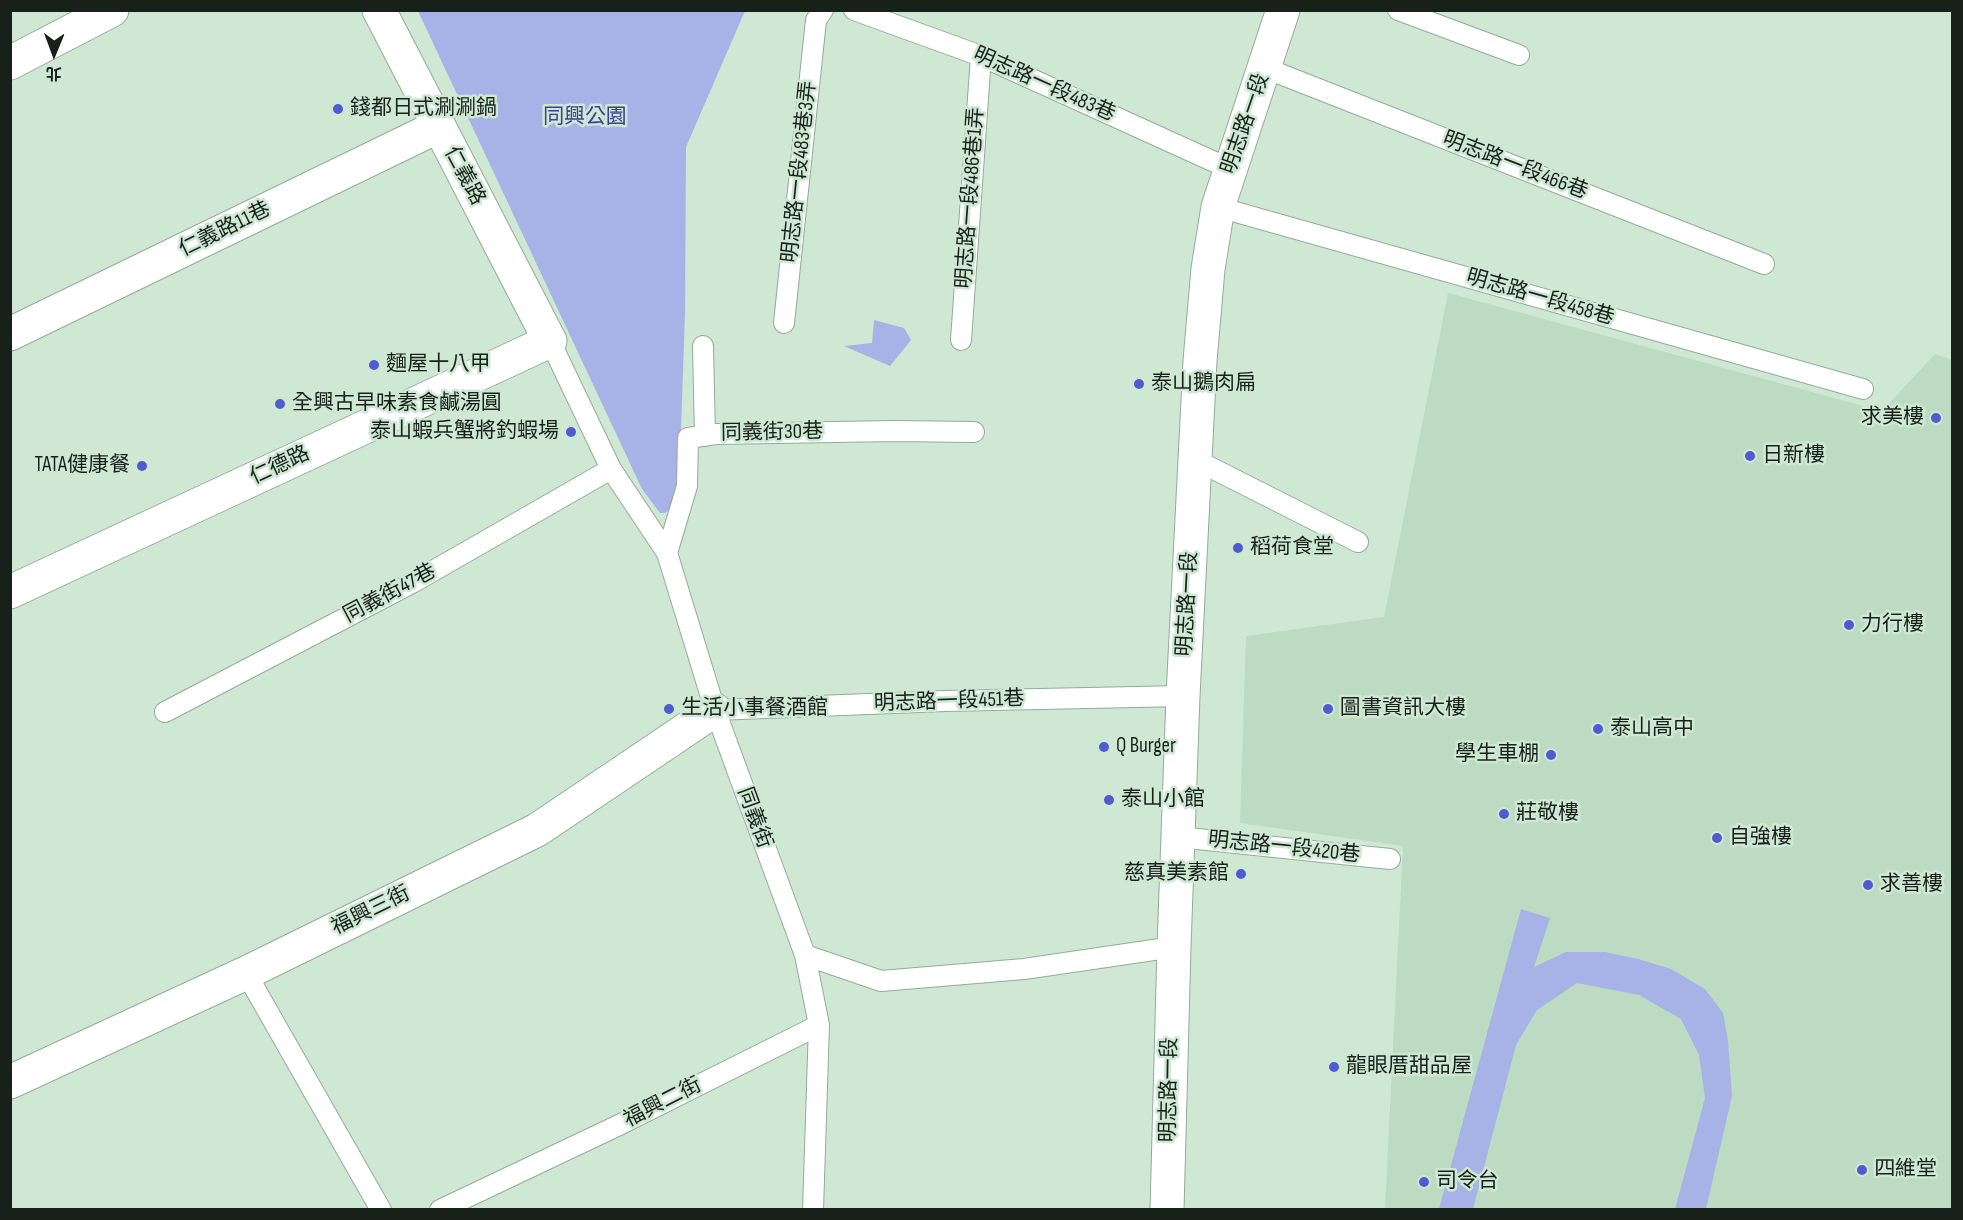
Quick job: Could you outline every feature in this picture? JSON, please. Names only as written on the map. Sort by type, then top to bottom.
[{"type":"street","points":[[10,63],[112,10]]},
{"type":"street","name":"仁義路","points":[[379,10],[550,341]]},
{"type":"street","name":"明志路一段","points":[[1167,1209],[1183,696],[1200,361],[1207,280],[1211,239],[1218,207],[1283,10]]},
{"type":"street","name":"仁義路11巷","points":[[10,334],[439,126]]},
{"type":"street","name":"仁德路","points":[[10,592],[550,341]]},
{"type":"street","name":"福興三街","points":[[10,1082],[246,973],[537,830],[715,710]]},
{"type":"lane","name":"明志路一段483巷","points":[[854,10],[981,56],[1230,169]]},
{"type":"lane","points":[[1398,10],[1519,55]]},
{"type":"lane","name":"明志路一段483巷3弄","points":[[784,323],[819,15]]},
{"type":"lane","name":"明志路一段486巷1弄","points":[[961,340],[981,56]]},
{"type":"lane","name":"明志路一段466巷","points":[[1265,68],[1764,264]]},
{"type":"lane","name":"明志路一段458巷","points":[[1218,207],[1863,389]]},
{"type":"lane","name":"同義街","points":[[550,341],[611,468],[667,553],[715,710],[805,955]]},
{"type":"lane","points":[[703,346],[705,436]]},
{"type":"lane","name":"同義街30巷","points":[[667,553],[687,486],[688,438],[882,431],[974,432]]},
{"type":"lane","points":[[1196,460],[1358,542]]},
{"type":"lane","name":"同義街47巷","points":[[165,712],[412,583],[611,468]]},
{"type":"lane","name":"明志路一段451巷","points":[[715,710],[945,701],[1183,696]]},
{"type":"lane","name":"明志路一段420巷","points":[[1178,837],[1390,859]]},
{"type":"lane","points":[[805,955],[881,981],[1024,969],[1174,947]]},
{"type":"lane","points":[[805,955],[819,1025],[813,1209]]},
{"type":"lane","points":[[246,973],[381,1209]]},
{"type":"lane","name":"福興二街","points":[[441,1209],[619,1125],[819,1025]]},
{"type":"shaded area","name":"泰山高中","points":[[1448,293],[1882,411],[1935,354],[1952,360],[1952,1209],[1385,1209],[1403,846],[1240,823],[1246,636],[1384,617]]},
{"type":"green space","name":"同興公園","points":[[418,11],[745,11],[686,147],[685,312],[679,489],[670,509],[665,513],[660,513],[642,489]]},
{"type":"green space","points":[[874,320],[904,328],[911,340],[890,366],[844,346],[872,343]]},
{"type":"green space","points":[[1521,909],[1550,918],[1534,967],[1566,952],[1605,952],[1638,959],[1671,969],[1705,989],[1723,1013],[1728,1040],[1732,1096],[1706,1209],[1675,1209],[1705,1098],[1699,1055],[1681,1019],[1639,995],[1577,983],[1537,1010],[1516,1045],[1473,1209],[1439,1209]]},
{"type":"place","name":"錢都日式涮涮鍋","points":[[338,109]]},
{"type":"place","name":"麵屋十八甲","points":[[374,365]]},
{"type":"place","name":"泰山鵝肉扁","points":[[1139,384]]},
{"type":"place","name":"全興古早味素食鹹湯圓","points":[[280,404]]},
{"type":"place","name":"求美樓","points":[[1936,418]]},
{"type":"place","name":"泰山蝦兵蟹將釣蝦場","points":[[571,432]]},
{"type":"place","name":"日新樓","points":[[1750,456]]},
{"type":"place","name":"TATA健康餐","points":[[142,466]]},
{"type":"place","name":"稻荷食堂","points":[[1238,548]]},
{"type":"place","name":"力行樓","points":[[1849,625]]},
{"type":"place","name":"生活小事餐酒館","points":[[669,709]]},
{"type":"place","name":"圖書資訊大樓","points":[[1328,709]]},
{"type":"place","name":"泰山高中","points":[[1598,729]]},
{"type":"place","name":"Q Burger","points":[[1104,747]]},
{"type":"place","name":"學生車棚","points":[[1551,755]]},
{"type":"place","name":"泰山小館","points":[[1109,800]]},
{"type":"place","name":"莊敬樓","points":[[1504,814]]},
{"type":"place","name":"自強樓","points":[[1717,838]]},
{"type":"place","name":"慈真美素館","points":[[1241,874]]},
{"type":"place","name":"求善樓","points":[[1868,885]]},
{"type":"place","name":"龍眼厝甜品屋","points":[[1334,1067]]},
{"type":"place","name":"四維堂","points":[[1862,1170]]},
{"type":"place","name":"司令台","points":[[1424,1182]]}]
